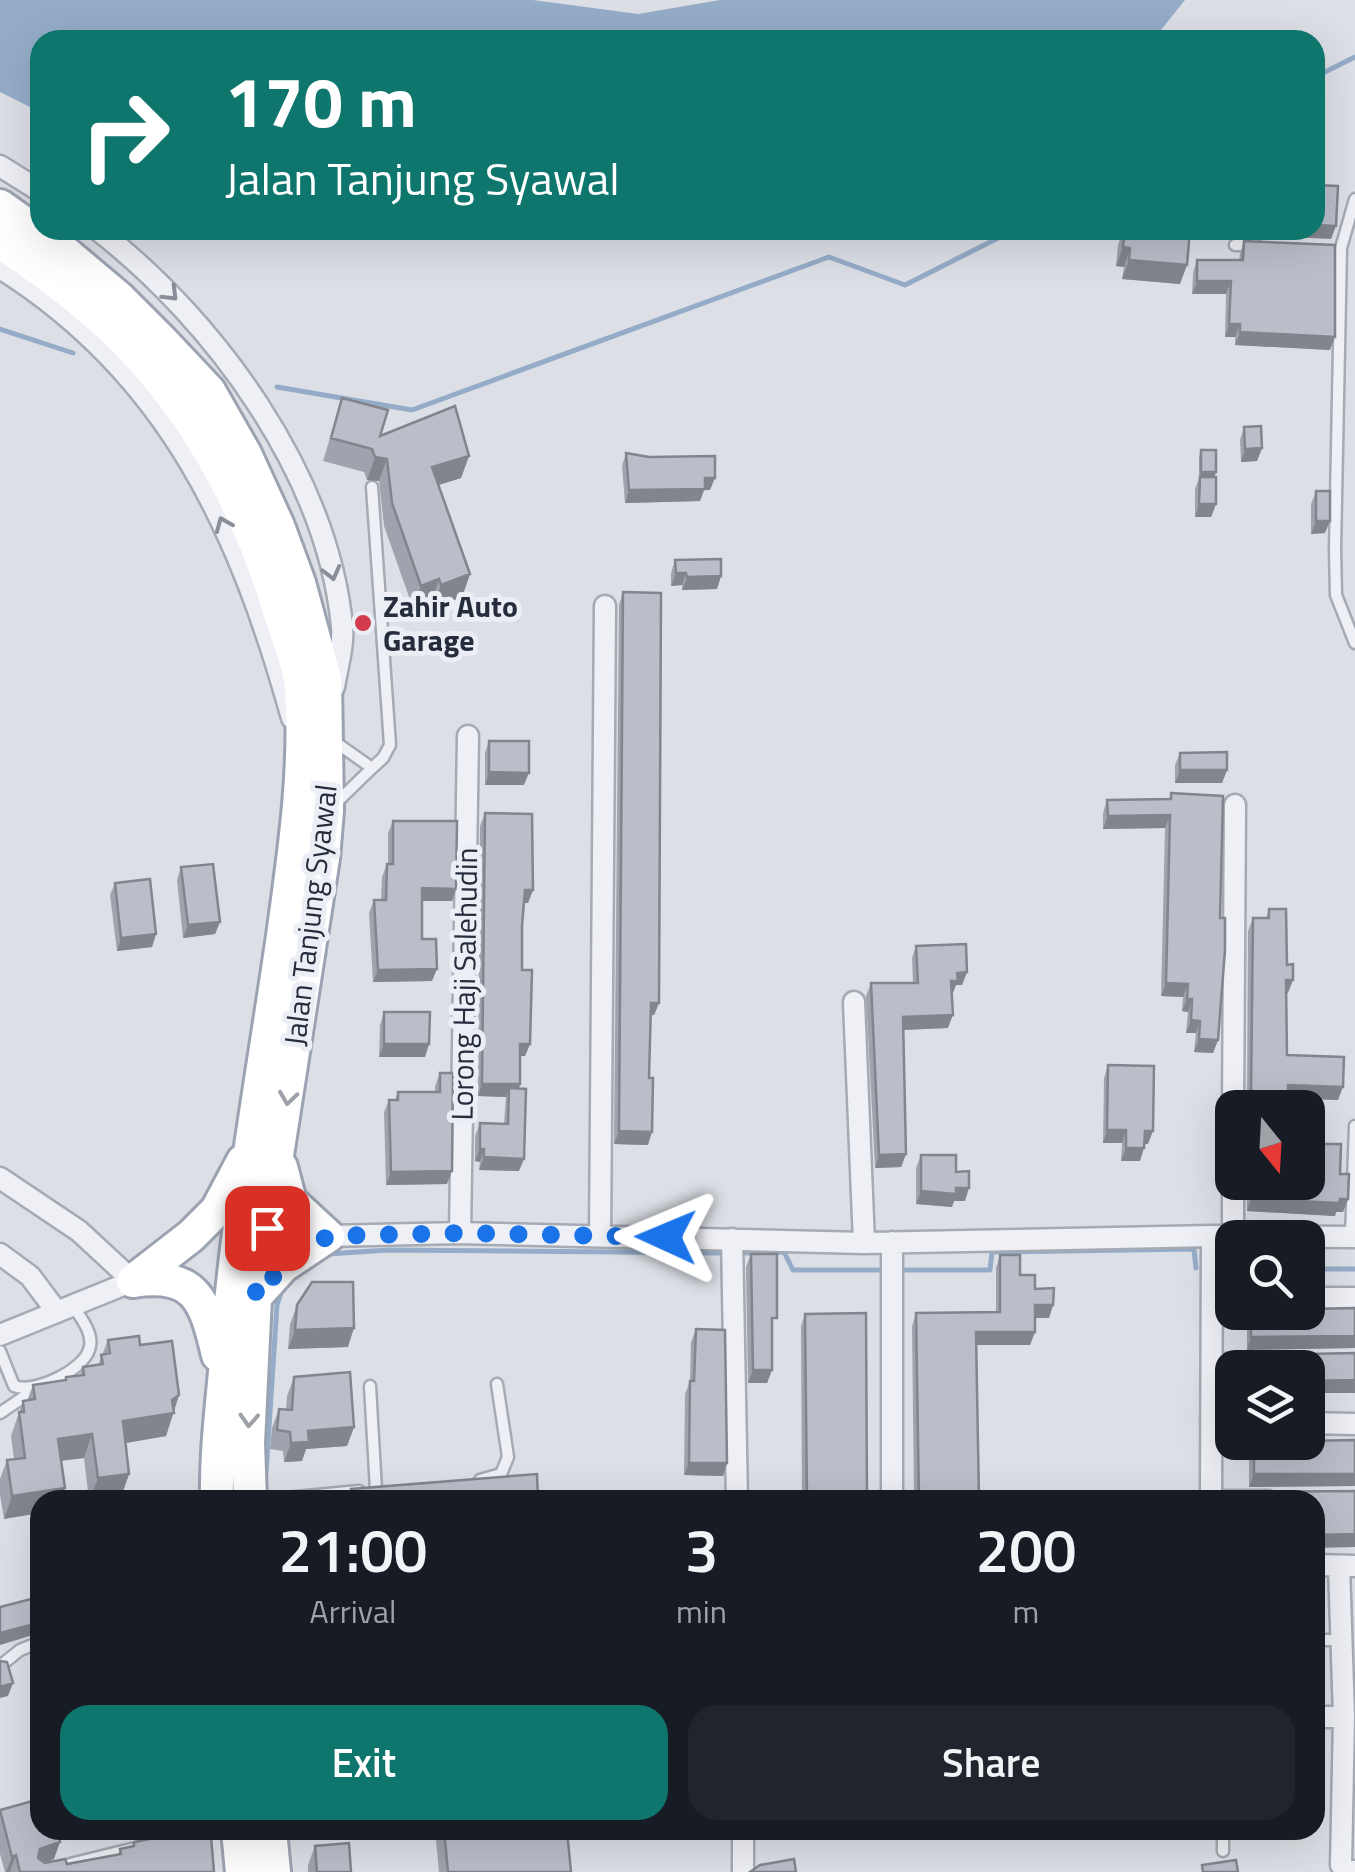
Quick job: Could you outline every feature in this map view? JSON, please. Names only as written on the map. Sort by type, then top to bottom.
[{"type":"main road","name":"Jalan Tanjung Syawal","points":[[0,206],[30,227]]},
{"type":"main road","name":"Jalan Tanjung Syawal","points":[[48,240],[120,298],[208,392],[244,454],[278,526],[296,623]]},
{"type":"main road","name":"Jalan Tanjung Syawal","points":[[0,242],[46,272],[102,319],[141,357],[179,406],[215,462],[325,679],[294,852],[266,1149],[255,1297],[250,1490]]},
{"type":"main road","name":"Jalan Tanjung Syawal","points":[[217,1490],[216,1454],[231,1284],[266,1149],[323,858],[327,811],[314,742]]},
{"type":"main road","points":[[133,1281],[217,1210],[266,1149],[290,1201],[328,1236],[283,1266],[255,1297]]},
{"type":"main road","points":[[133,1281],[178,1281],[198,1294],[224,1379]]},
{"type":"main road","points":[[239,1840],[242,1872]]},
{"type":"main road","points":[[271,1840],[274,1872]]},
{"type":"street","points":[[0,166],[30,184]]},
{"type":"street","points":[[111,240],[188,311],[253,400],[296,476],[318,526],[334,578],[342,630],[314,742]]},
{"type":"street","points":[[0,268],[47,297],[91,336],[140,388],[171,430],[208,490],[314,742]]},
{"type":"street","points":[[600,1236],[605,606]]},
{"type":"street","name":"Lorong Haji Salehudin","points":[[460,1233],[468,736]]},
{"type":"street","points":[[1234,1090],[1235,805]]},
{"type":"street","points":[[854,1002],[864,1243]]},
{"type":"street","points":[[0,1178],[79,1232],[133,1281],[0,1335]]},
{"type":"street","points":[[328,1236],[460,1233],[864,1243],[1215,1236]]},
{"type":"street","points":[[1325,1237],[1353,1237]]},
{"type":"street","points":[[732,1238],[736,1490]]},
{"type":"street","points":[[892,1242],[892,1490]]},
{"type":"street","points":[[0,1254],[65,1309]]},
{"type":"street","points":[[1325,1298],[1355,1298]]},
{"type":"street","points":[[1215,1378],[1212,1359],[1217,1330]]},
{"type":"street","points":[[1325,1423],[1355,1424]]},
{"type":"street","points":[[1212,1490],[1216,1460]]},
{"type":"street","points":[[1347,1566],[1342,1640],[1341,1865],[1347,1871],[1355,1871]]},
{"type":"street","points":[[1325,1716],[1344,1716]]},
{"type":"street","points":[[742,1840],[743,1872]]},
{"type":"lane","points":[[1355,199],[1341,248],[1336,595],[1355,643]]},
{"type":"lane","points":[[1235,244],[1270,246]]},
{"type":"lane","points":[[1324,248],[1341,248]]},
{"type":"lane","points":[[327,811],[384,758],[390,745],[372,487]]},
{"type":"lane","points":[[314,742],[372,768]]},
{"type":"lane","points":[[1353,1237],[1355,1126]]},
{"type":"lane","points":[[0,1412],[78,1364],[89,1352],[90,1339],[65,1309]]},
{"type":"lane","points":[[0,1351],[14,1386],[39,1386]]},
{"type":"lane","points":[[464,1482],[500,1474],[508,1457],[497,1384]]},
{"type":"lane","points":[[370,1386],[376,1490],[394,1488]]},
{"type":"lane","points":[[1325,1640],[1342,1640]]},
{"type":"lane","points":[[0,1666],[30,1646]]},
{"type":"lane","points":[[1223,1852],[1224,1840]]},
{"type":"lane","points":[[58,1867],[149,1844]]},
{"type":"water","points":[[0,0],[533,0],[638,14],[720,0],[1185,0],[1161,30],[30,30],[30,107],[0,92]]},
{"type":"building","points":[[1325,185],[1338,186],[1336,226],[1325,225]]},
{"type":"building","points":[[1124,240],[1189,240],[1187,265],[1129,260],[1130,248],[1123,247]]},
{"type":"building","points":[[1244,241],[1335,245],[1335,337],[1240,332],[1240,324],[1229,324],[1231,281],[1197,281],[1197,260],[1243,260]]},
{"type":"building","points":[[342,398],[388,410],[380,436],[455,406],[469,456],[432,467],[470,574],[441,585],[439,579],[421,586],[392,503],[387,459],[375,457],[372,449],[331,438]]},
{"type":"building","points":[[1261,426],[1262,448],[1245,449],[1244,427]]},
{"type":"building","points":[[1201,450],[1216,450],[1216,472],[1201,472]]},
{"type":"building","points":[[626,453],[649,457],[715,456],[715,478],[705,478],[705,489],[629,490]]},
{"type":"building","points":[[1200,477],[1216,477],[1216,504],[1199,504]]},
{"type":"building","points":[[1316,491],[1330,491],[1330,521],[1316,521]]},
{"type":"building","points":[[721,559],[721,576],[687,577],[686,573],[676,573],[675,560]]},
{"type":"building","points":[[623,592],[661,593],[659,1003],[651,1003],[652,1132],[619,1131]]},
{"type":"building","points":[[489,741],[529,741],[529,773],[489,772]]},
{"type":"building","points":[[1227,752],[1227,770],[1180,770],[1180,753]]},
{"type":"building","points":[[1171,793],[1223,796],[1220,918],[1225,918],[1225,950],[1218,1040],[1199,1039],[1200,1021],[1191,1020],[1188,984],[1166,983],[1170,815],[1108,816],[1107,800],[1171,799]]},
{"type":"building","points":[[485,813],[532,814],[533,890],[525,890],[522,926],[522,970],[532,970],[530,1044],[520,1044],[520,1084],[482,1084]]},
{"type":"building","points":[[393,821],[457,821],[456,889],[422,888],[422,939],[436,939],[437,969],[378,970],[374,900],[386,900],[387,864],[393,864]]},
{"type":"building","points":[[213,864],[220,922],[188,925],[181,867]]},
{"type":"building","points":[[150,879],[156,934],[121,938],[115,883]]},
{"type":"building","points":[[1269,909],[1286,909],[1287,965],[1293,964],[1293,980],[1286,980],[1287,1055],[1344,1057],[1343,1087],[1288,1085],[1288,1090],[1251,1090],[1253,918],[1269,918]]},
{"type":"building","points":[[966,944],[967,972],[957,973],[958,981],[951,981],[953,1015],[903,1017],[906,1154],[879,1155],[871,983],[918,983],[916,946]]},
{"type":"building","points":[[384,1012],[430,1012],[429,1044],[384,1044]]},
{"type":"building","points":[[1108,1065],[1154,1066],[1153,1131],[1145,1131],[1144,1148],[1126,1148],[1126,1130],[1107,1130]]},
{"type":"building","points":[[440,1073],[453,1073],[452,1171],[391,1172],[389,1100],[398,1100],[398,1092],[440,1092]]},
{"type":"building","points":[[509,1088],[526,1089],[524,1159],[484,1157],[484,1149],[480,1149],[480,1123],[508,1124]]},
{"type":"building","points":[[1325,1144],[1341,1144],[1340,1174],[1349,1174],[1348,1199],[1340,1199],[1339,1203],[1273,1200],[1325,1200]]},
{"type":"building","points":[[921,1155],[956,1155],[956,1172],[969,1171],[969,1188],[956,1188],[956,1194],[921,1191]]},
{"type":"building","points":[[751,1254],[777,1254],[772,1370],[753,1370]]},
{"type":"building","points":[[1000,1255],[1020,1255],[1020,1275],[1035,1275],[1035,1289],[1054,1288],[1053,1305],[1035,1305],[1035,1332],[976,1332],[979,1490],[919,1490],[916,1313],[1000,1312]]},
{"type":"building","points":[[312,1282],[353,1282],[354,1328],[295,1330],[297,1305]]},
{"type":"building","points":[[1355,1308],[1355,1336],[1251,1337],[1251,1330],[1325,1330],[1325,1309]]},
{"type":"building","points":[[866,1313],[867,1490],[807,1490],[805,1314]]},
{"type":"building","points":[[696,1329],[725,1330],[727,1463],[689,1463],[690,1381],[694,1381]]},
{"type":"building","points":[[139,1336],[140,1345],[172,1341],[179,1395],[172,1400],[174,1413],[123,1421],[129,1474],[98,1478],[92,1434],[58,1439],[65,1488],[30,1490],[30,1493],[12,1496],[7,1460],[25,1458],[19,1412],[24,1412],[23,1401],[35,1399],[33,1385],[84,1375],[83,1367],[103,1364],[101,1355],[110,1353],[108,1340]]},
{"type":"building","points":[[1355,1353],[1355,1380],[1325,1381],[1325,1354]]},
{"type":"building","points":[[350,1372],[354,1427],[308,1431],[309,1442],[291,1443],[290,1432],[277,1430],[279,1409],[292,1410],[294,1377]]},
{"type":"building","points":[[1355,1440],[1355,1474],[1254,1474],[1254,1460],[1325,1460],[1325,1441]]},
{"type":"building","points":[[537,1474],[538,1490],[351,1490]]},
{"type":"building","points":[[1325,1491],[1355,1491],[1355,1534],[1325,1535]]},
{"type":"building","points":[[30,1599],[30,1625],[0,1633],[0,1607]]},
{"type":"building","points":[[0,1661],[7,1662],[13,1683],[0,1687]]},
{"type":"building","points":[[30,1802],[30,1840],[60,1842],[40,1849],[38,1858],[45,1863],[65,1859],[67,1864],[121,1854],[120,1849],[144,1840],[211,1840],[214,1872],[20,1872],[16,1855],[12,1857],[0,1810]]},
{"type":"building","points":[[445,1840],[568,1840],[571,1872],[448,1872]]},
{"type":"building","points":[[349,1843],[351,1872],[317,1872],[315,1846]]},
{"type":"building","points":[[794,1859],[796,1872],[750,1872],[760,1865]]},
{"type":"building","points":[[1236,1860],[1238,1872],[1203,1872],[1202,1865]]},
{"type":"waterway","points":[[1325,72],[1355,57]]},
{"type":"waterway","points":[[277,387],[412,410],[829,257],[905,285],[994,240]]},
{"type":"waterway","points":[[0,329],[73,353]]},
{"type":"waterway","points":[[906,1270],[990,1270],[992,1252],[1194,1249],[1196,1268]]},
{"type":"waterway","points":[[328,1254],[388,1250],[722,1253]]},
{"type":"waterway","points":[[742,1253],[784,1252],[793,1270],[878,1270]]},
{"type":"waterway","points":[[1325,1269],[1355,1269]]},
{"type":"waterway","points":[[266,1473],[277,1305],[283,1287]]},
{"type":"place","name":"Zahir Auto Garage","points":[[363,623]]},
{"type":"route","points":[[267,1228],[255,1297],[283,1266],[328,1236],[460,1233],[666,1237]]}]
